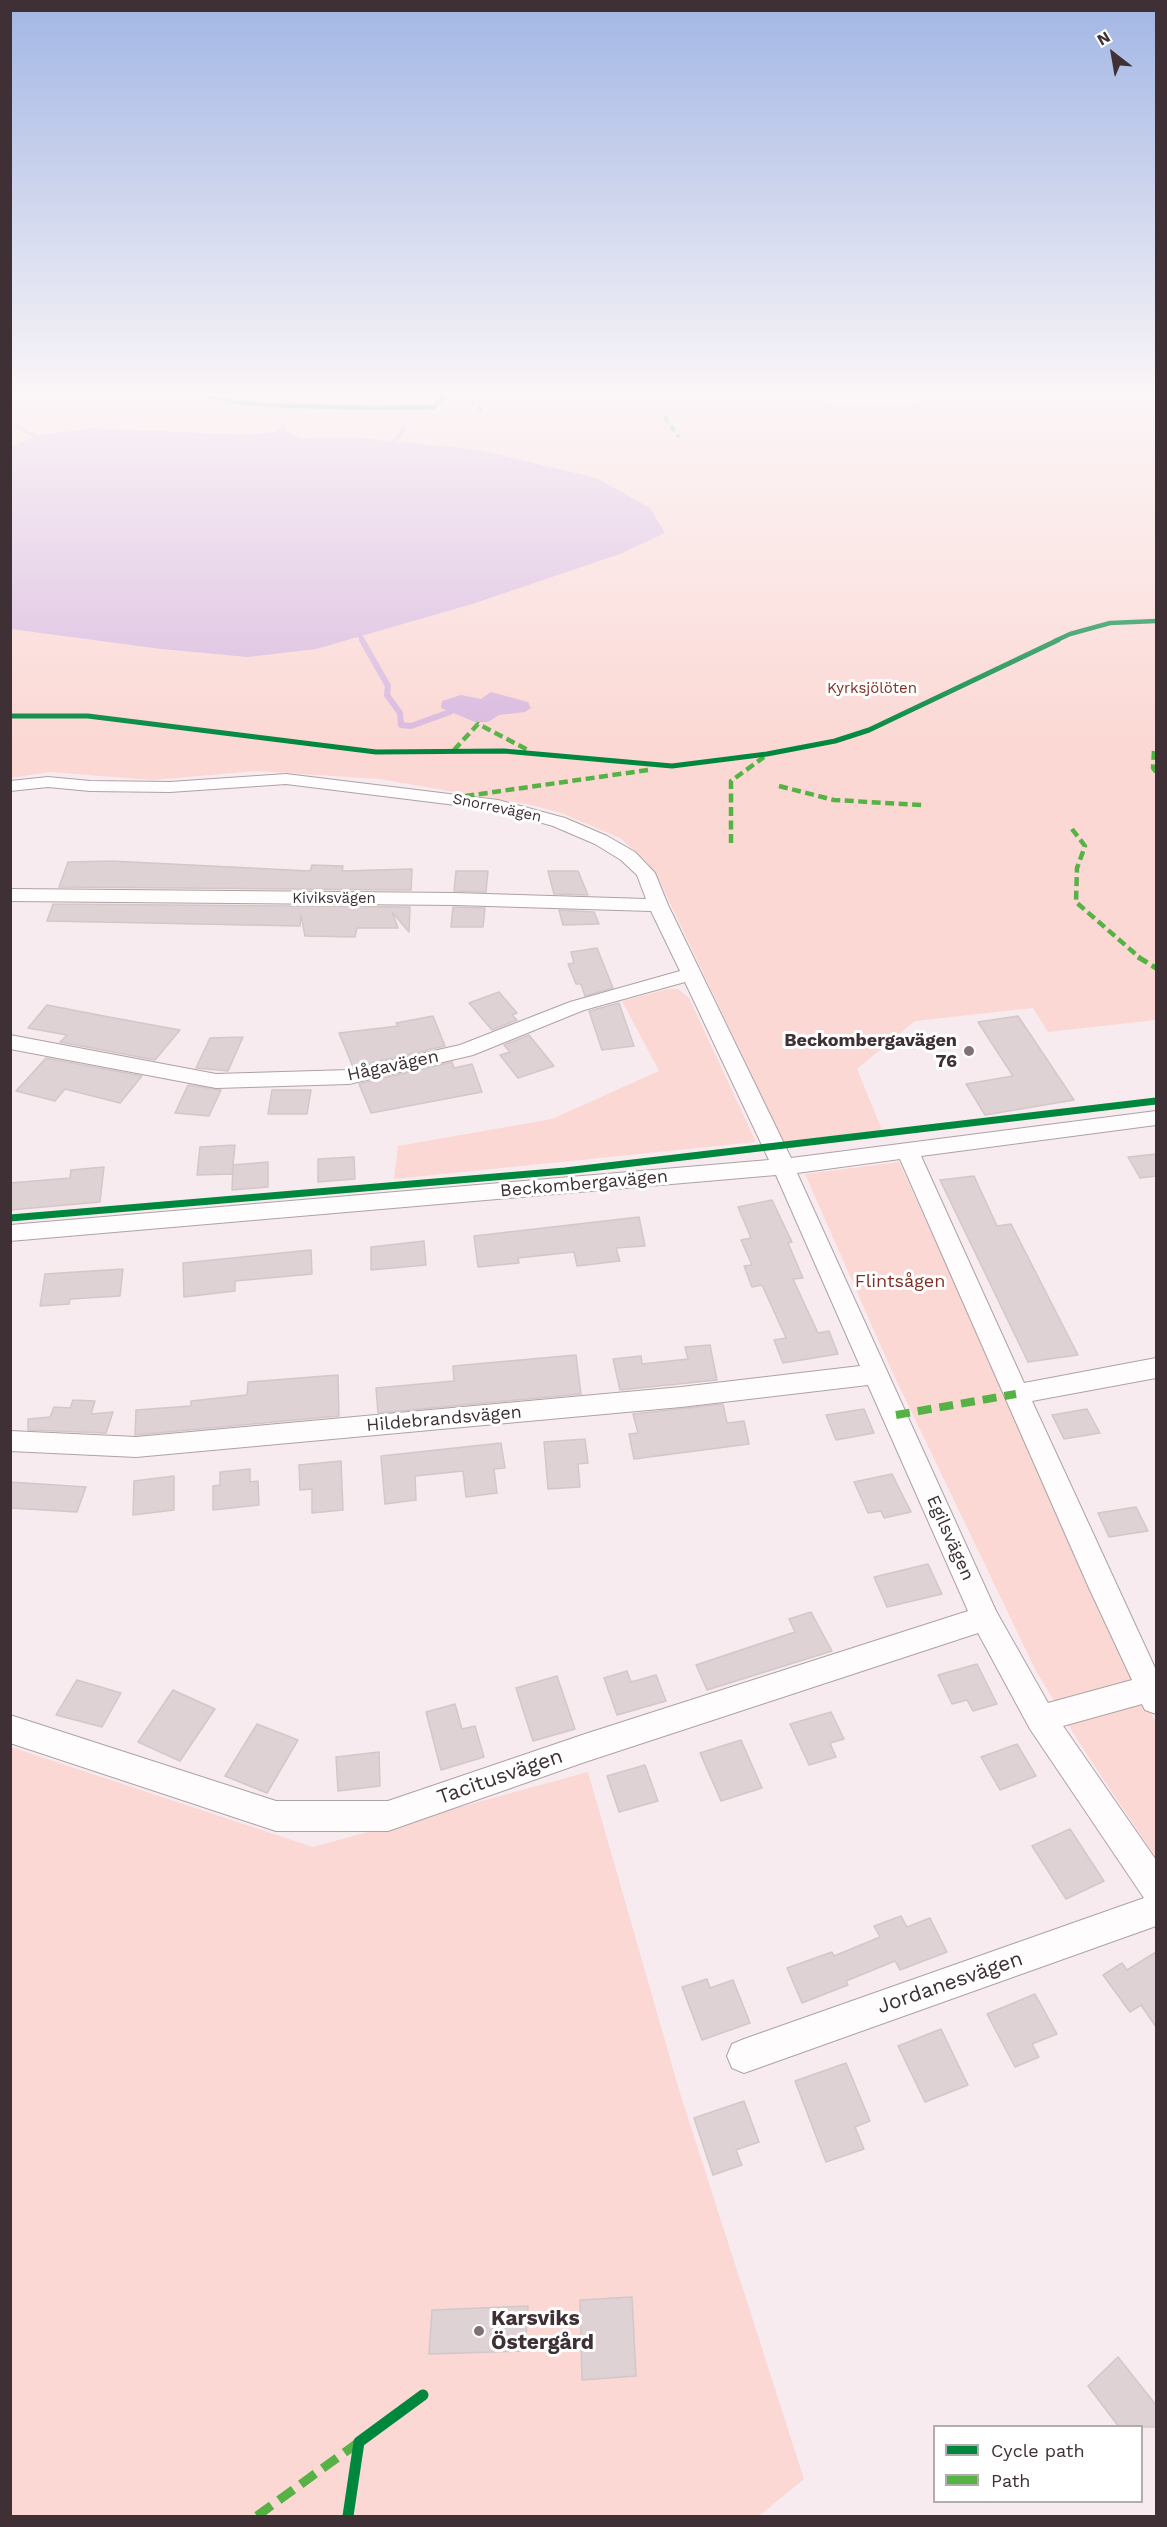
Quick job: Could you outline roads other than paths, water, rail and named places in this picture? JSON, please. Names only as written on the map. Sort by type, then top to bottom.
[{"type":"street","name":"Snorrevägen","points":[[10,786],[48,782],[170,788],[286,779],[498,805],[559,822],[601,840],[628,856],[646,873],[658,905],[693,974],[783,1167]]},
{"type":"street","name":"Kiviksvägen","points":[[10,895],[455,900],[658,905]]},
{"type":"street","name":"Hågavägen","points":[[10,1042],[216,1081],[349,1077],[466,1050],[577,1006],[693,974]]},
{"type":"street","name":"Beckombergavägen","points":[[10,1233],[783,1167],[1156,1118]]},
{"type":"street","points":[[908,1152],[1016,1394],[1154,1692],[1041,1719]]},
{"type":"street","name":"Egilsvägen","points":[[783,1167],[985,1618],[1041,1719],[1156,1887]]},
{"type":"street","points":[[1016,1394],[1156,1368]]},
{"type":"street","name":"Hildebrandsvägen","points":[[10,1441],[51,1445],[136,1447],[669,1398],[877,1374]]},
{"type":"street","name":"Tacitusvägen","points":[[10,1729],[276,1816],[388,1816],[585,1748],[985,1618]]},
{"type":"street","name":"Jordanesvägen","points":[[744,2056],[1156,1910]]},
{"type":"waterway","points":[[360,636],[363,641]]},
{"type":"waterway","points":[[362,640],[388,686],[387,695],[400,713],[401,725],[411,726],[450,712]]},
{"type":"place","name":"Beckombergavägen 76","points":[[969,1051]]},
{"type":"place","name":"Karsviks Östergård","points":[[479,2331]]},
{"type":"park label","name":"Kyrksjölöten","points":[[872,689]]},
{"type":"park label","name":"Flintsågen","points":[[900,1282]]}]
